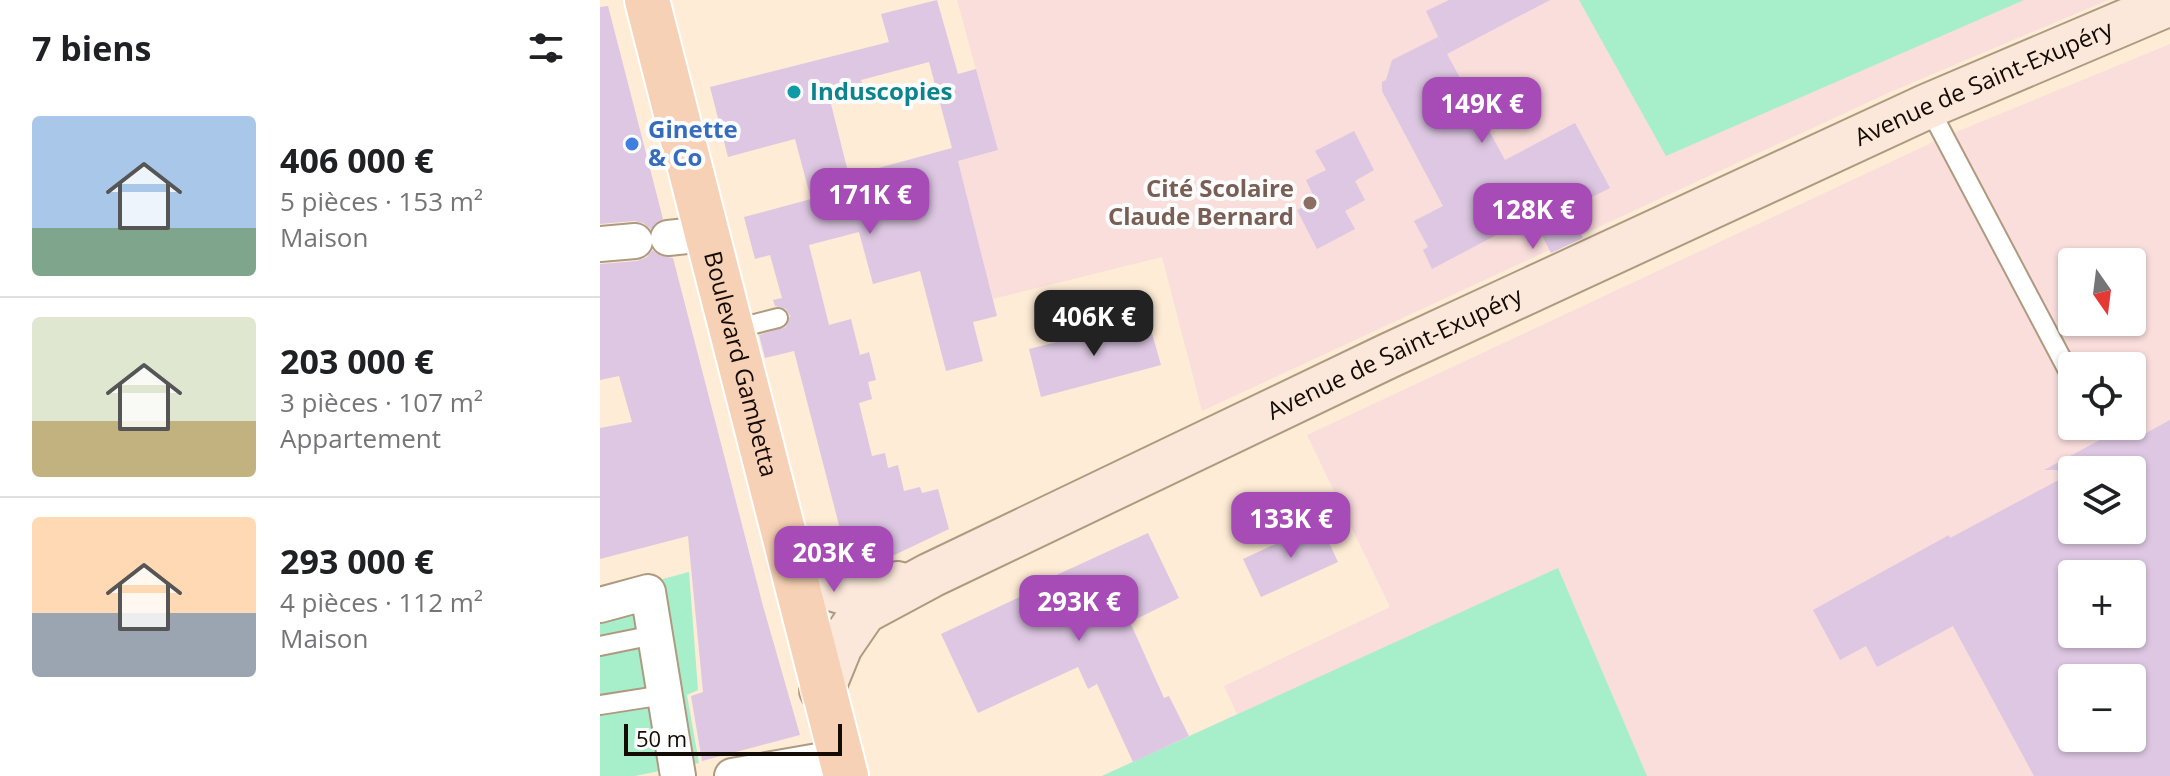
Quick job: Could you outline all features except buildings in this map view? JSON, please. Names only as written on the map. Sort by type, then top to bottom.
[{"type":"main road","name":"Boulevard Gambetta","points":[[647,0],[670,238],[731,330],[844,766]]},
{"type":"street","name":"Avenue de Saint-Exupéry","points":[[822,690],[840,646],[864,611],[931,575],[1388,356],[1928,106],[2170,3]]},
{"type":"street","points":[[600,244],[670,238]]},
{"type":"street","name":"Avenue de Saint-Exupéry","points":[[794,572],[857,596],[931,575]]},
{"type":"street","points":[[600,605],[648,592],[678,776]]},
{"type":"street","points":[[732,776],[844,766]]},
{"type":"lane","points":[[1928,106],[2058,352]]},
{"type":"lane","points":[[731,330],[778,318]]},
{"type":"lane","points":[[600,646],[654,635]]},
{"type":"lane","points":[[600,705],[664,695]]},
{"type":"shaded area","name":"Cité Scolaire Claude Bernard","points":[[957,0],[2108,0],[1888,93],[1202,411],[1162,257],[993,299],[958,161],[998,150]]},
{"type":"shaded area","points":[[2170,44],[2170,776],[1102,776],[1237,714],[1224,686],[1390,607],[1307,435],[1944,137]]},
{"type":"green space","points":[[1579,0],[2024,0],[1666,156]]},
{"type":"green space","points":[[1558,568],[1647,776],[1102,776]]},
{"type":"green space","points":[[689,572],[698,690],[687,695],[699,763],[635,776],[600,776],[600,596]]},
{"type":"place","name":"Induscopies","points":[[794,92]]},
{"type":"place","name":"Ginette & Co","points":[[632,144]]},
{"type":"place","name":"Cité Scolaire Claude Bernard","points":[[1310,203]]}]
